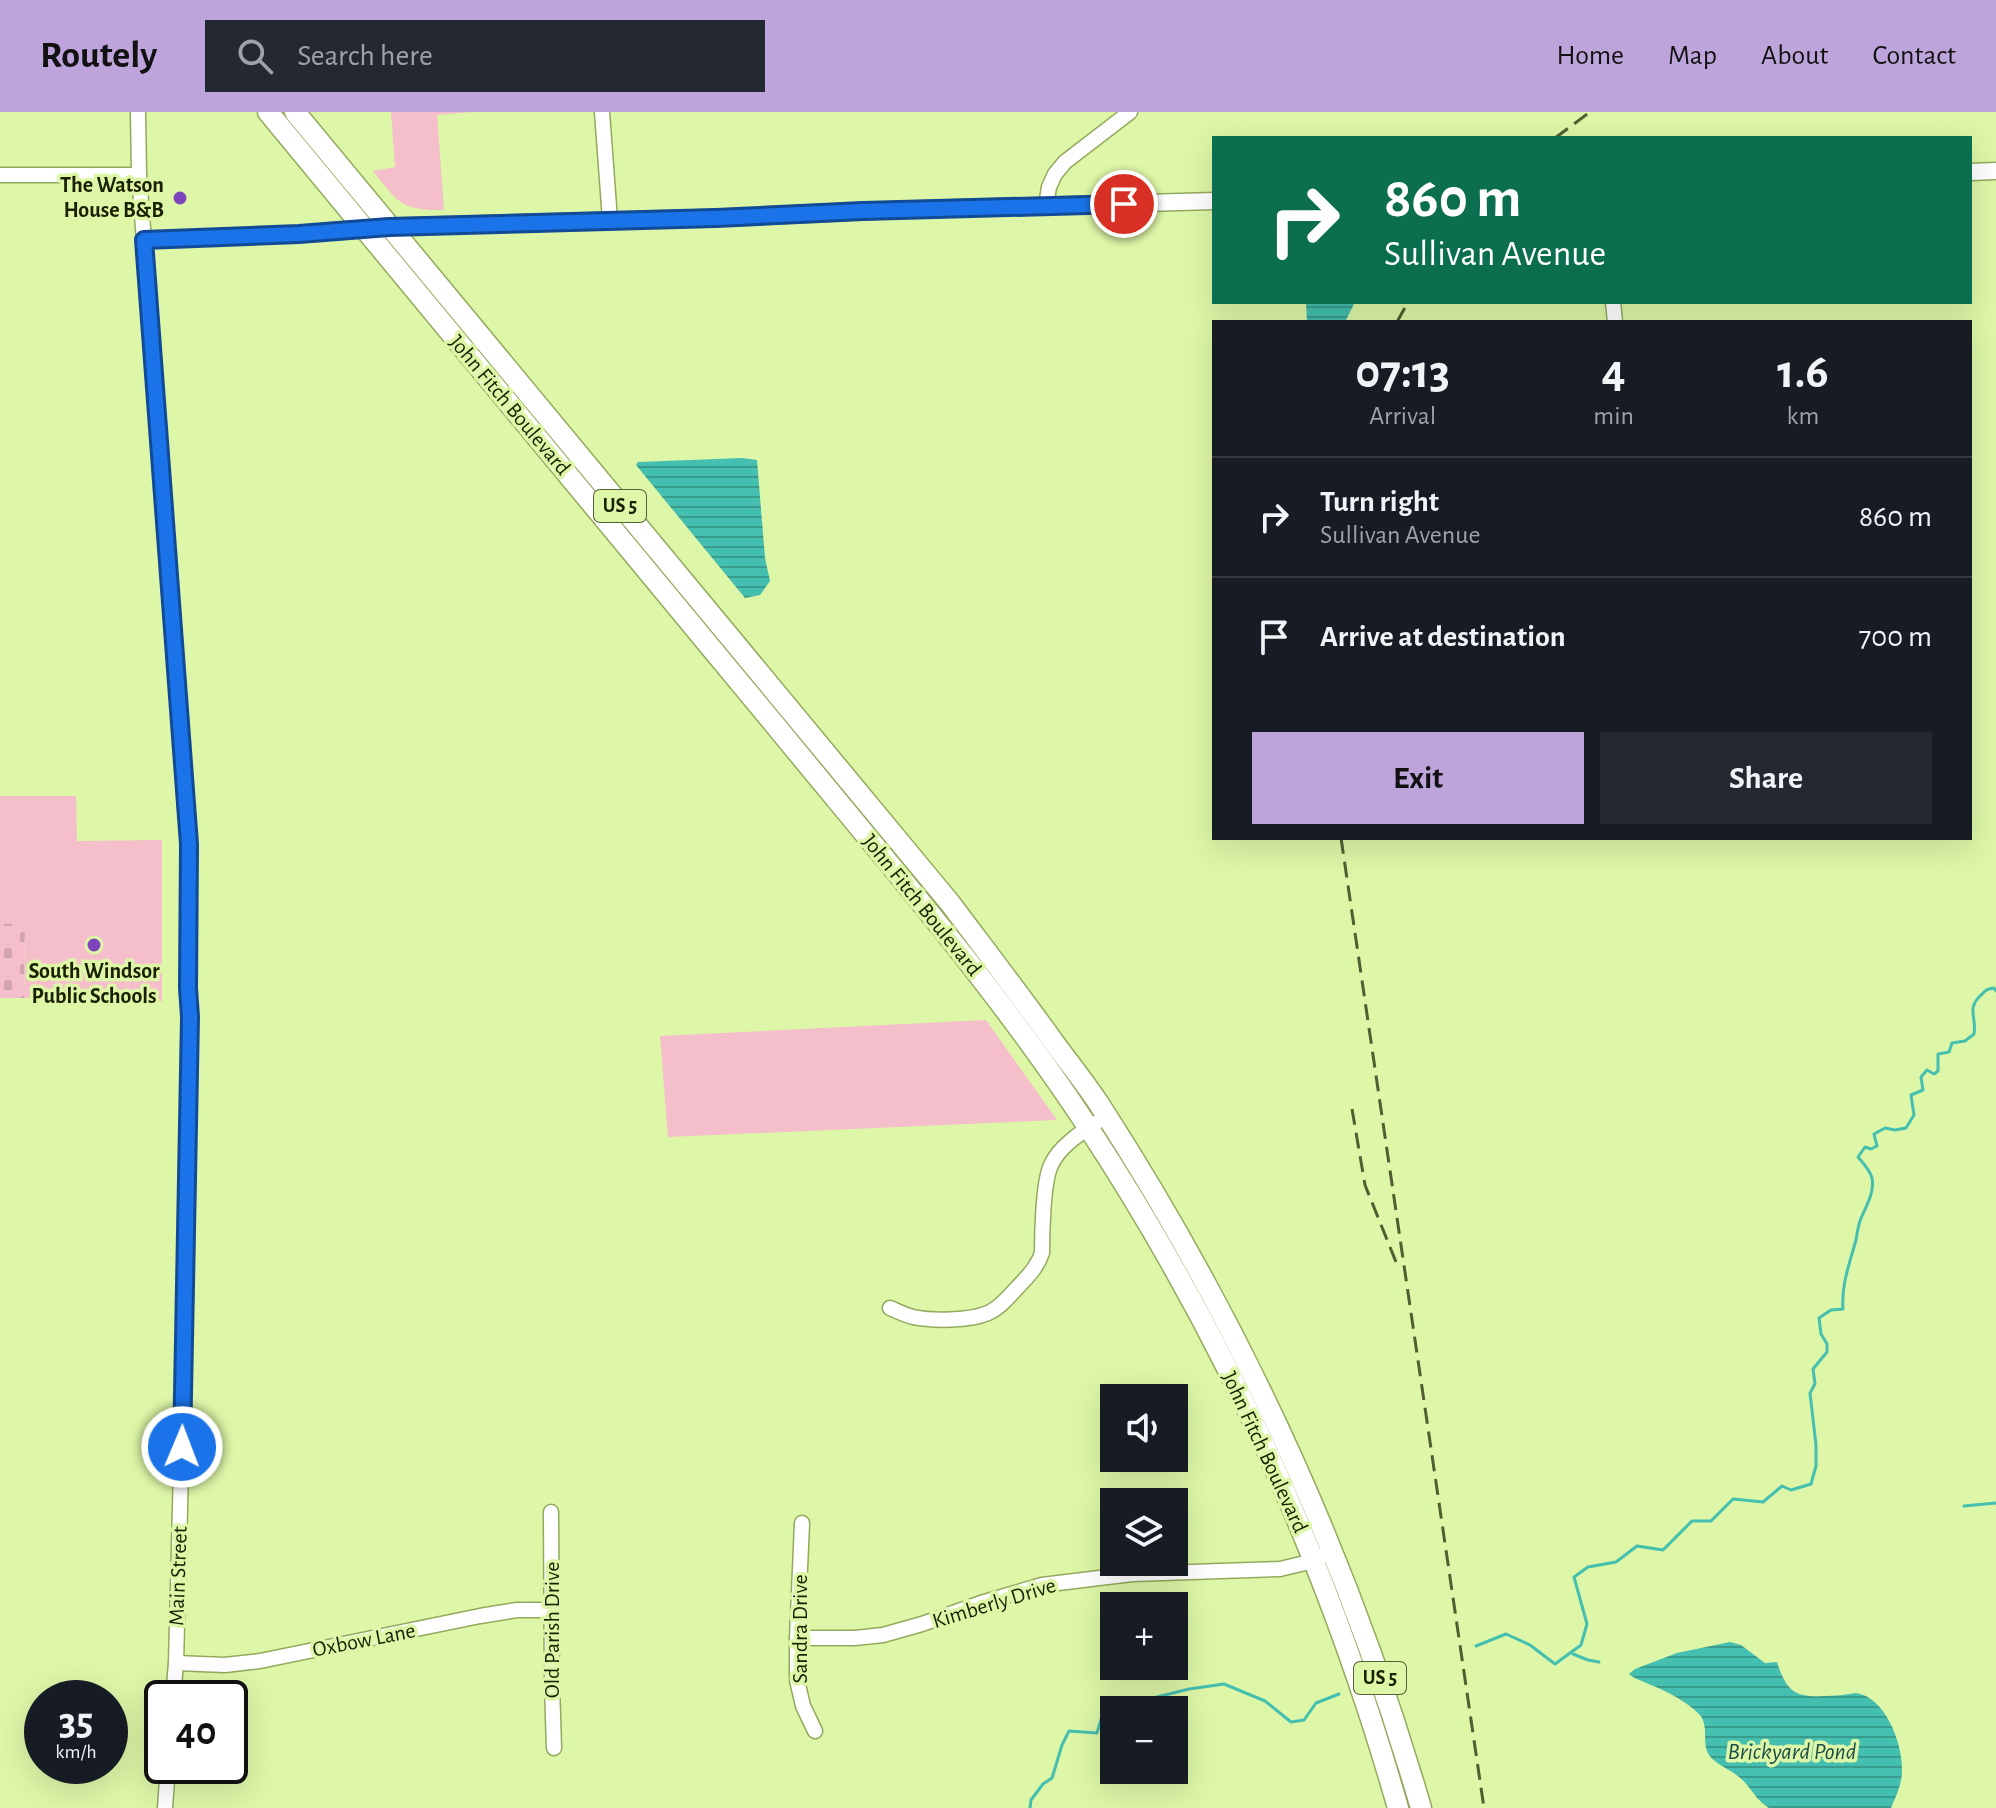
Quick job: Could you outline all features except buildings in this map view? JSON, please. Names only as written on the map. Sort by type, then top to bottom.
[{"type":"highway","name":"John Fitch Boulevard","points":[[268,112],[972,964],[1088,1128],[1212,1317],[1282,1433],[1333,1551],[1377,1669],[1421,1808]]},
{"type":"highway","name":"John Fitch Boulevard","points":[[295,112],[959,915],[1107,1117],[1162,1206],[1314,1559],[1353,1664],[1398,1808]]},
{"type":"highway","points":[[835,799],[852,785]]},
{"type":"highway","points":[[1263,1442],[1282,1433]]},
{"type":"main road","points":[[1972,172],[1996,171]]},
{"type":"main road","points":[[363,229],[1212,201]]},
{"type":"street","name":"Main Street","points":[[138,112],[139,175],[189,844],[187,1241],[175,1680]]},
{"type":"street","points":[[602,112],[610,220]]},
{"type":"street","points":[[1046,206],[1049,187],[1065,162],[1130,112]]},
{"type":"street","points":[[0,175],[139,175]]},
{"type":"street","points":[[144,240],[363,229]]},
{"type":"street","points":[[890,1308],[914,1317],[953,1319],[973,1318],[998,1307],[1039,1263],[1051,1166],[1062,1150],[1107,1117]]},
{"type":"street","name":"Old Parish Drive","points":[[551,1512],[554,1748]]},
{"type":"street","name":"Sandra Drive","points":[[802,1523],[797,1680],[803,1706],[815,1731]]},
{"type":"street","name":"Kimberly Drive","points":[[797,1638],[883,1635],[1053,1583],[1132,1574],[1275,1569],[1294,1566],[1333,1551]]},
{"type":"street","name":"Oxbow Lane","points":[[176,1663],[225,1665],[260,1661],[480,1616],[517,1610],[552,1610]]},
{"type":"street","points":[[165,1808],[167,1784]]},
{"type":"green space","points":[[391,112],[471,112],[437,115],[444,210],[409,206],[395,197],[373,171],[395,167]]},
{"type":"green space","points":[[0,796],[76,796],[77,841],[162,840],[162,1001],[24,998],[25,924],[0,924]]},
{"type":"green space","points":[[0,924],[25,924],[24,998],[0,998]]},
{"type":"green space","points":[[986,1020],[1057,1120],[668,1137],[660,1036]]},
{"type":"water","points":[[1306,304],[1354,304],[1346,320],[1307,320]]},
{"type":"water","points":[[757,460],[765,558],[770,581],[760,595],[745,598],[636,465],[638,462]]},
{"type":"water","name":"Brickyard Pond","points":[[1730,1642],[1741,1645],[1765,1663],[1777,1662],[1788,1686],[1798,1694],[1836,1696],[1856,1693],[1876,1703],[1891,1724],[1902,1760],[1901,1781],[1891,1808],[1769,1808],[1743,1781],[1709,1755],[1704,1724],[1699,1714],[1664,1690],[1629,1674],[1677,1653]]},
{"type":"waterway","points":[[1476,1646],[1506,1634],[1530,1645],[1555,1664],[1581,1645],[1587,1624],[1574,1577],[1588,1567],[1616,1562],[1637,1546],[1663,1550],[1692,1521],[1711,1521],[1733,1499],[1763,1502],[1782,1486],[1791,1490],[1811,1484],[1816,1466],[1816,1445],[1810,1393],[1815,1384],[1813,1369],[1827,1352],[1819,1318],[1831,1310],[1843,1309],[1846,1274],[1873,1184],[1871,1175],[1858,1157],[1865,1147],[1871,1149],[1877,1146],[1874,1134],[1885,1128],[1906,1128],[1914,1115],[1911,1095],[1923,1090],[1921,1077],[1927,1070],[1934,1074],[1938,1071],[1938,1054],[1949,1052],[1952,1043],[1965,1041],[1974,1034],[1974,1005],[1987,990],[1994,988],[1996,991]]},
{"type":"waterway","points":[[1964,1506],[1996,1503]]},
{"type":"waterway","points":[[1573,1654],[1599,1662]]},
{"type":"waterway","points":[[1161,1696],[1224,1684],[1265,1701],[1291,1722],[1304,1720],[1316,1703],[1339,1694]]},
{"type":"waterway","points":[[1030,1808],[1031,1800],[1052,1778],[1069,1731],[1097,1733],[1100,1723]]},
{"type":"railway","points":[[1558,136],[1590,112]]},
{"type":"railway","points":[[1398,320],[1407,304]]},
{"type":"railway","points":[[1341,840],[1484,1808]]},
{"type":"railway","points":[[1352,1109],[1365,1185],[1396,1262]]},
{"type":"place","name":"The Watson House B&B","points":[[180,198]]},
{"type":"place","name":"South Windsor Public Schools","points":[[94,945]]},
{"type":"route","points":[[182,1447],[190,1017],[189,844],[144,240],[389,227],[1124,204]]}]
